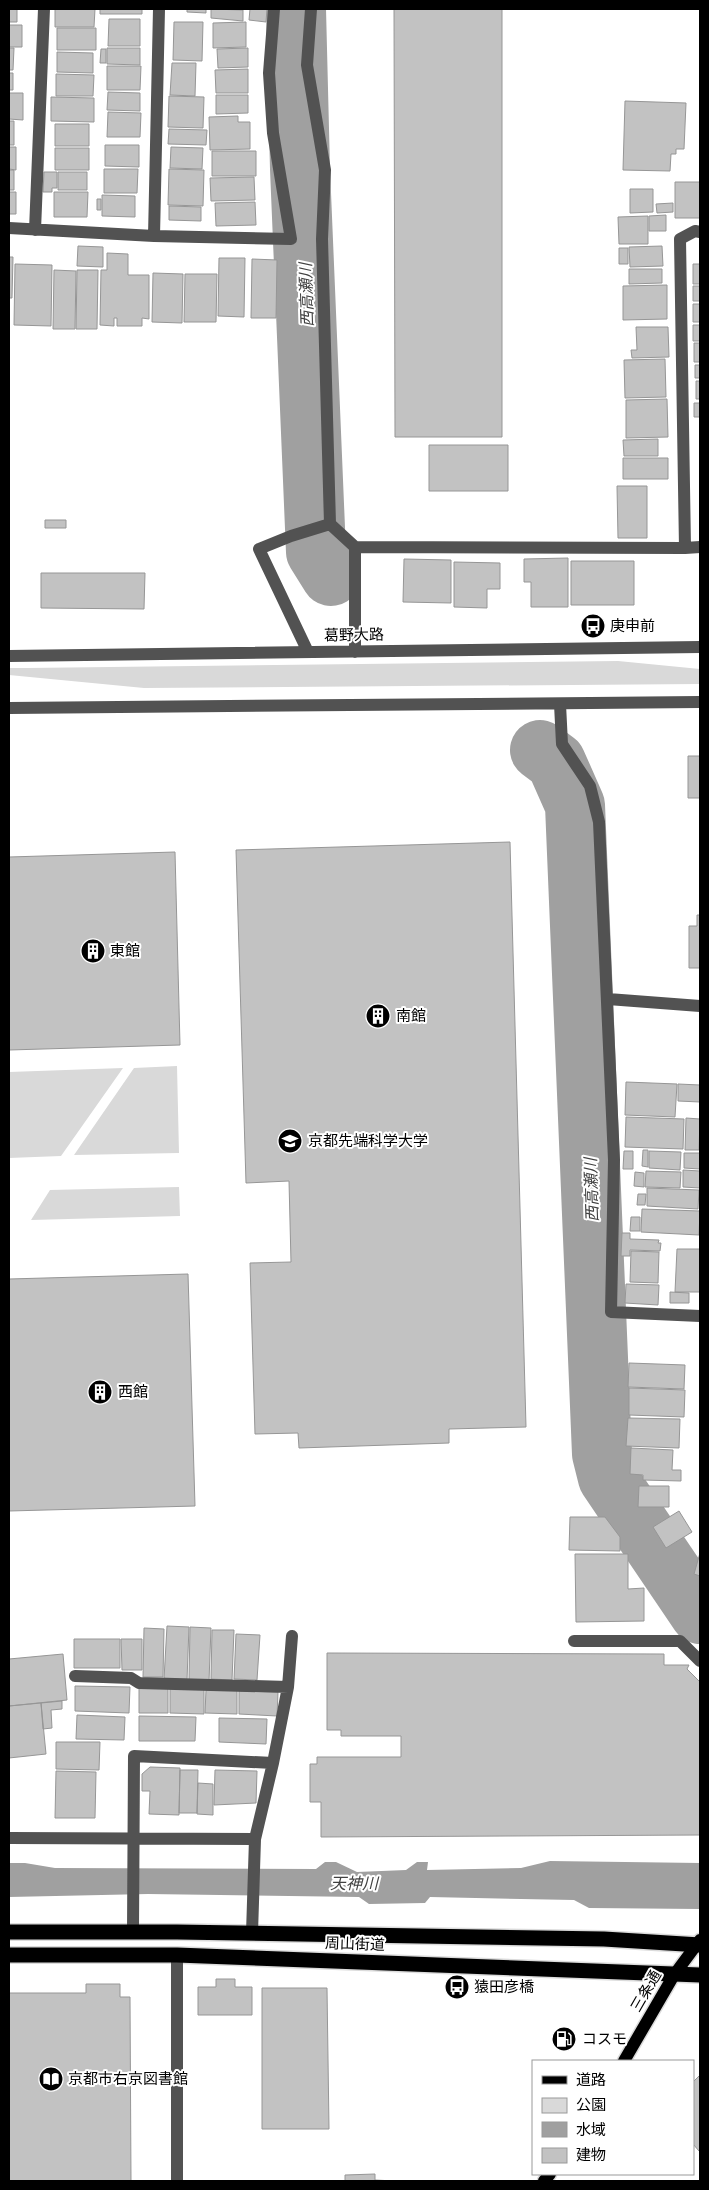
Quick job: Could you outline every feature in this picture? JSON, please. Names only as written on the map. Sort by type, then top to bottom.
[{"type":"highway","name":"周山街道","points":[[9,1932],[132,1932],[253,1928],[699,1943]]},
{"type":"highway","name":"周山街道","points":[[9,1955],[177,1955],[700,1975]]},
{"type":"main road","name":"三条通","points":[[625,2060],[674,1975],[699,1943]]},
{"type":"street","points":[[34,230],[44,9]]},
{"type":"street","points":[[154,236],[159,9]]},
{"type":"street","points":[[9,228],[154,236],[291,239],[273,133],[269,73],[274,9]]},
{"type":"street","points":[[310,9],[307,65],[325,170],[322,239],[330,524],[355,547],[700,547]]},
{"type":"street","points":[[685,548],[680,239],[695,231],[700,232]]},
{"type":"street","points":[[308,652],[259,549],[291,536],[330,524]]},
{"type":"street","points":[[355,547],[355,652]]},
{"type":"street","name":"葛野大路","points":[[9,656],[700,647]]},
{"type":"street","points":[[9,708],[700,702]]},
{"type":"street","points":[[560,704],[562,744],[590,786],[599,822],[614,1160],[612,1312],[700,1316]]},
{"type":"street","points":[[608,999],[700,1006]]},
{"type":"street","points":[[253,1928],[254,1845],[288,1687],[292,1636]]},
{"type":"street","points":[[574,1641],[680,1641],[700,1661]]},
{"type":"street","points":[[75,1676],[131,1678],[139,1683],[288,1687]]},
{"type":"street","points":[[132,1932],[134,1756],[273,1762]]},
{"type":"street","points":[[9,1838],[133,1845],[254,1845]]},
{"type":"street","points":[[177,1955],[177,2181]]},
{"type":"green space","points":[[618,661],[700,669],[700,684],[144,688],[9,675],[9,668]]},
{"type":"green space","points":[[177,1066],[179,1153],[74,1155],[134,1068]]},
{"type":"green space","points":[[123,1068],[61,1156],[9,1158],[9,1072]]},
{"type":"green space","points":[[179,1187],[180,1216],[31,1220],[50,1190]]},
{"type":"water","name":"天神川","points":[[550,1861],[700,1863],[700,1909],[589,1908],[574,1900],[430,1897],[425,1903],[369,1904],[359,1897],[148,1894],[9,1897],[9,1863],[25,1863],[55,1868],[316,1869],[325,1862],[336,1862],[357,1872],[406,1870],[417,1862],[428,1862],[427,1870],[521,1868]]},
{"type":"building","points":[[9,9],[17,9],[17,22],[9,22]]},
{"type":"building","points":[[55,9],[95,9],[94,27],[55,27]]},
{"type":"building","points":[[100,9],[142,9],[142,14],[100,14]]},
{"type":"building","points":[[187,9],[206,9],[206,13],[187,12]]},
{"type":"building","points":[[211,9],[243,10],[243,21],[211,18]]},
{"type":"building","points":[[250,9],[267,9],[266,22],[249,20]]},
{"type":"building","points":[[394,9],[502,9],[502,437],[395,437]]},
{"type":"building","points":[[109,19],[140,19],[140,46],[108,46]]},
{"type":"building","points":[[174,22],[203,22],[202,61],[173,60]]},
{"type":"building","points":[[246,22],[246,47],[213,48],[213,23]]},
{"type":"building","points":[[9,25],[22,25],[22,47],[9,47]]},
{"type":"building","points":[[57,28],[96,28],[96,50],[57,50]]},
{"type":"building","points":[[9,48],[14,48],[13,70],[9,70]]},
{"type":"building","points":[[107,48],[140,48],[140,65],[107,64]]},
{"type":"building","points":[[248,48],[248,67],[218,68],[217,49]]},
{"type":"building","points":[[101,49],[106,49],[106,63],[100,63]]},
{"type":"building","points":[[57,52],[93,53],[93,73],[57,72]]},
{"type":"building","points":[[172,63],[196,63],[195,96],[170,95]]},
{"type":"building","points":[[107,66],[141,66],[140,90],[107,90]]},
{"type":"building","points":[[248,69],[248,93],[216,93],[215,70]]},
{"type":"building","points":[[9,73],[13,73],[13,90],[9,90]]},
{"type":"building","points":[[56,74],[94,75],[93,96],[56,96]]},
{"type":"building","points":[[108,92],[140,93],[140,111],[107,110]]},
{"type":"building","points":[[9,93],[23,93],[23,120],[9,119]]},
{"type":"building","points":[[216,95],[248,95],[248,113],[216,114]]},
{"type":"building","points":[[169,96],[204,97],[203,128],[168,127]]},
{"type":"building","points":[[51,97],[94,98],[94,122],[51,121]]},
{"type":"building","points":[[625,101],[686,103],[684,149],[676,149],[676,154],[671,154],[670,171],[623,170]]},
{"type":"building","points":[[108,112],[141,113],[140,137],[107,137]]},
{"type":"building","points":[[238,116],[238,122],[250,122],[250,149],[210,150],[209,117]]},
{"type":"building","points":[[9,121],[14,121],[14,145],[9,145]]},
{"type":"building","points":[[55,124],[89,124],[89,146],[55,146]]},
{"type":"building","points":[[169,129],[207,130],[206,145],[168,144]]},
{"type":"building","points":[[105,145],[139,145],[139,167],[105,166]]},
{"type":"building","points":[[9,147],[16,147],[16,170],[9,169]]},
{"type":"building","points":[[171,147],[203,148],[202,169],[170,168]]},
{"type":"building","points":[[55,148],[89,148],[89,170],[55,170]]},
{"type":"building","points":[[212,151],[256,151],[256,176],[212,176]]},
{"type":"building","points":[[104,169],[138,169],[137,193],[104,193]]},
{"type":"building","points":[[169,169],[204,170],[203,206],[168,205]]},
{"type":"building","points":[[9,170],[14,170],[14,190],[9,190]]},
{"type":"building","points":[[44,172],[57,172],[57,188],[52,188],[52,192],[43,192]]},
{"type":"building","points":[[58,172],[87,172],[87,190],[58,190]]},
{"type":"building","points":[[254,177],[255,200],[211,201],[210,178]]},
{"type":"building","points":[[675,182],[700,182],[700,218],[675,218]]},
{"type":"building","points":[[630,189],[653,189],[653,212],[630,213]]},
{"type":"building","points":[[9,192],[16,192],[16,214],[9,214]]},
{"type":"building","points":[[54,192],[88,192],[87,217],[54,217]]},
{"type":"building","points":[[102,195],[135,196],[135,217],[102,216]]},
{"type":"building","points":[[97,199],[101,199],[101,210],[97,210]]},
{"type":"building","points":[[255,202],[256,225],[216,226],[215,203]]},
{"type":"building","points":[[673,203],[673,212],[657,213],[656,204]]},
{"type":"building","points":[[169,206],[201,207],[201,221],[169,220]]},
{"type":"building","points":[[666,215],[666,231],[649,231],[649,216]]},
{"type":"building","points":[[648,216],[648,244],[619,244],[618,217]]},
{"type":"building","points":[[78,246],[103,247],[103,267],[77,266]]},
{"type":"building","points":[[662,246],[663,266],[630,267],[629,247]]},
{"type":"building","points":[[619,248],[628,248],[628,264],[619,264]]},
{"type":"building","points":[[107,253],[128,254],[128,275],[149,275],[149,319],[142,318],[142,326],[117,326],[117,318],[114,318],[114,326],[100,325],[101,270],[107,270]]},
{"type":"building","points":[[9,257],[13,257],[12,298],[9,298]]},
{"type":"building","points":[[219,258],[245,258],[244,317],[218,316]]},
{"type":"building","points":[[252,259],[277,260],[276,318],[251,318]]},
{"type":"building","points":[[15,264],[52,265],[51,326],[14,325]]},
{"type":"building","points":[[693,264],[700,264],[700,284],[693,284]]},
{"type":"building","points":[[629,269],[662,269],[662,283],[629,284]]},
{"type":"building","points":[[54,270],[76,271],[75,329],[53,329]]},
{"type":"building","points":[[77,270],[98,270],[97,329],[76,329]]},
{"type":"building","points":[[153,273],[183,274],[182,323],[152,322]]},
{"type":"building","points":[[185,274],[217,274],[216,322],[184,322]]},
{"type":"building","points":[[667,285],[667,319],[623,320],[623,286]]},
{"type":"building","points":[[693,286],[700,286],[700,301],[693,301]]},
{"type":"building","points":[[693,304],[700,304],[700,322],[693,322]]},
{"type":"building","points":[[693,325],[700,325],[700,341],[693,341]]},
{"type":"building","points":[[636,327],[668,327],[669,357],[632,358],[631,350],[637,350]]},
{"type":"building","points":[[694,343],[700,343],[700,362],[694,362]]},
{"type":"building","points":[[665,359],[666,397],[625,398],[624,360]]},
{"type":"building","points":[[695,365],[700,365],[700,378],[695,378]]},
{"type":"building","points":[[696,381],[700,381],[700,399],[696,399]]},
{"type":"building","points":[[667,399],[668,437],[626,438],[626,400]]},
{"type":"building","points":[[694,403],[700,403],[700,417],[694,417]]},
{"type":"building","points":[[658,439],[658,456],[624,456],[623,440]]},
{"type":"building","points":[[429,445],[508,445],[508,491],[429,491]]},
{"type":"building","points":[[623,458],[668,458],[668,479],[623,479]]},
{"type":"building","points":[[617,486],[647,486],[647,538],[618,538]]},
{"type":"building","points":[[45,520],[66,520],[66,528],[45,528]]},
{"type":"building","points":[[568,558],[568,607],[531,607],[531,582],[524,582],[524,559]]},
{"type":"building","points":[[404,559],[451,560],[451,603],[403,602]]},
{"type":"building","points":[[571,561],[634,561],[634,605],[571,605]]},
{"type":"building","points":[[454,562],[500,563],[500,589],[487,589],[487,608],[454,607]]},
{"type":"building","points":[[41,573],[145,573],[144,609],[41,608]]},
{"type":"building","points":[[688,756],[700,756],[700,798],[688,798]]},
{"type":"building","name":"南館","points":[[510,842],[526,1427],[449,1429],[449,1443],[299,1448],[298,1433],[255,1434],[250,1263],[291,1262],[289,1181],[246,1183],[236,850]]},
{"type":"building","name":"東館","points":[[175,852],[180,1045],[9,1050],[9,857]]},
{"type":"building","points":[[697,915],[700,915],[700,968],[689,968],[689,926],[697,926]]},
{"type":"building","points":[[626,1082],[677,1084],[675,1117],[625,1115]]},
{"type":"building","points":[[678,1084],[700,1085],[700,1102],[678,1101]]},
{"type":"building","points":[[626,1117],[684,1119],[683,1149],[625,1147]]},
{"type":"building","points":[[686,1118],[700,1119],[699,1150],[685,1150]]},
{"type":"building","points":[[643,1150],[648,1150],[648,1167],[642,1166]]},
{"type":"building","points":[[624,1151],[633,1151],[633,1169],[623,1169]]},
{"type":"building","points":[[649,1151],[681,1152],[680,1170],[649,1168]]},
{"type":"building","points":[[684,1153],[700,1153],[700,1169],[684,1168]]},
{"type":"building","points":[[683,1170],[700,1171],[700,1188],[683,1187]]},
{"type":"building","points":[[646,1171],[681,1172],[680,1188],[645,1187]]},
{"type":"building","points":[[635,1172],[644,1173],[644,1187],[634,1186]]},
{"type":"building","points":[[647,1188],[699,1190],[698,1209],[647,1206]]},
{"type":"building","points":[[638,1194],[646,1194],[645,1205],[637,1205]]},
{"type":"building","points":[[642,1209],[700,1211],[699,1235],[641,1232]]},
{"type":"building","points":[[631,1217],[640,1217],[640,1231],[630,1231]]},
{"type":"building","points":[[622,1233],[630,1233],[630,1239],[659,1240],[658,1243],[661,1243],[660,1251],[630,1250],[630,1256],[621,1256]]},
{"type":"building","points":[[677,1249],[700,1249],[700,1292],[675,1292]]},
{"type":"building","points":[[631,1251],[659,1252],[658,1283],[630,1282]]},
{"type":"building","name":"西館","points":[[188,1274],[195,1506],[9,1511],[9,1279]]},
{"type":"building","points":[[626,1284],[659,1285],[658,1305],[625,1303]]},
{"type":"building","points":[[670,1292],[689,1293],[689,1303],[670,1303]]},
{"type":"building","points":[[629,1363],[685,1365],[684,1389],[628,1387]]},
{"type":"building","points":[[629,1388],[685,1390],[684,1417],[629,1415]]},
{"type":"building","points":[[628,1418],[680,1419],[679,1448],[626,1446]]},
{"type":"building","points":[[631,1448],[673,1450],[672,1470],[681,1470],[681,1481],[643,1480],[643,1475],[630,1474]]},
{"type":"building","points":[[639,1486],[669,1486],[669,1507],[638,1507]]},
{"type":"building","points":[[679,1511],[692,1532],[666,1548],[653,1527]]},
{"type":"building","points":[[570,1517],[605,1517],[620,1537],[620,1551],[569,1550]]},
{"type":"building","points":[[700,1553],[700,1576],[694,1574]]},
{"type":"building","points":[[575,1554],[628,1554],[628,1589],[644,1588],[644,1621],[576,1622]]},
{"type":"building","points":[[167,1626],[189,1627],[187,1680],[164,1679]]},
{"type":"building","points":[[190,1627],[211,1628],[209,1681],[189,1680]]},
{"type":"building","points":[[144,1628],[164,1629],[163,1677],[143,1677]]},
{"type":"building","points":[[212,1630],[234,1630],[232,1680],[211,1679]]},
{"type":"building","points":[[236,1634],[260,1635],[257,1680],[234,1679]]},
{"type":"building","points":[[74,1639],[120,1639],[120,1668],[74,1668]]},
{"type":"building","points":[[121,1639],[142,1639],[142,1670],[122,1670]]},
{"type":"building","points":[[327,1653],[664,1654],[664,1665],[689,1665],[687,1669],[700,1682],[700,1835],[321,1837],[321,1802],[310,1802],[310,1764],[317,1764],[317,1757],[401,1757],[401,1736],[341,1736],[341,1730],[327,1730]]},
{"type":"building","points":[[63,1654],[67,1700],[9,1706],[9,1659]]},
{"type":"building","points":[[75,1686],[130,1687],[129,1713],[75,1711]]},
{"type":"building","points":[[139,1688],[168,1688],[168,1713],[139,1713]]},
{"type":"building","points":[[170,1688],[204,1689],[204,1714],[170,1713]]},
{"type":"building","points":[[206,1690],[237,1690],[237,1714],[205,1713]]},
{"type":"building","points":[[239,1691],[278,1692],[277,1716],[239,1714]]},
{"type":"building","points":[[62,1701],[62,1709],[51,1710],[52,1728],[43,1729],[41,1703]]},
{"type":"building","points":[[41,1703],[46,1754],[9,1758],[9,1706]]},
{"type":"building","points":[[77,1715],[125,1717],[124,1740],[76,1739]]},
{"type":"building","points":[[139,1716],[196,1717],[195,1741],[139,1741]]},
{"type":"building","points":[[219,1718],[267,1719],[266,1744],[219,1742]]},
{"type":"building","points":[[56,1742],[100,1742],[99,1770],[56,1769]]},
{"type":"building","points":[[150,1767],[180,1768],[179,1815],[149,1814],[150,1791],[142,1791],[142,1774]]},
{"type":"building","points":[[180,1770],[198,1770],[197,1813],[179,1813]]},
{"type":"building","points":[[215,1770],[257,1771],[256,1803],[214,1805]]},
{"type":"building","points":[[56,1771],[96,1772],[95,1818],[55,1818]]},
{"type":"building","points":[[198,1783],[213,1784],[213,1815],[197,1814]]},
{"type":"building","points":[[216,1979],[235,1979],[235,1987],[252,1987],[252,2015],[198,2015],[198,1987],[216,1987]]},
{"type":"building","points":[[86,1984],[120,1984],[120,1997],[130,1997],[131,2181],[9,2181],[9,1993],[86,1993]]},
{"type":"building","points":[[262,1988],[327,1988],[329,2129],[262,2129]]},
{"type":"building","points":[[700,2075],[699,2151],[694,2145],[694,2081]]},
{"type":"building","points":[[375,2174],[375,2180],[394,2181],[345,2181],[345,2175]]},
{"type":"waterway","name":"西高瀬川","points":[[296,9],[300,169],[316,552],[331,576]]},
{"type":"waterway","name":"西高瀬川","points":[[540,750],[556,762],[575,805],[602,1454],[608,1478],[700,1614]]},
{"type":"place","name":"庚申前","points":[[593,626]]},
{"type":"place","name":"東館","points":[[93,951]]},
{"type":"place","name":"南館","points":[[378,1016]]},
{"type":"place","name":"京都先端科学大学","points":[[290,1141]]},
{"type":"place","name":"西館","points":[[100,1392]]},
{"type":"place","name":"猿田彦橋","points":[[457,1987]]},
{"type":"place","name":"コスモ","points":[[564,2039]]},
{"type":"place","name":"京都市右京図書館","points":[[51,2079]]}]
